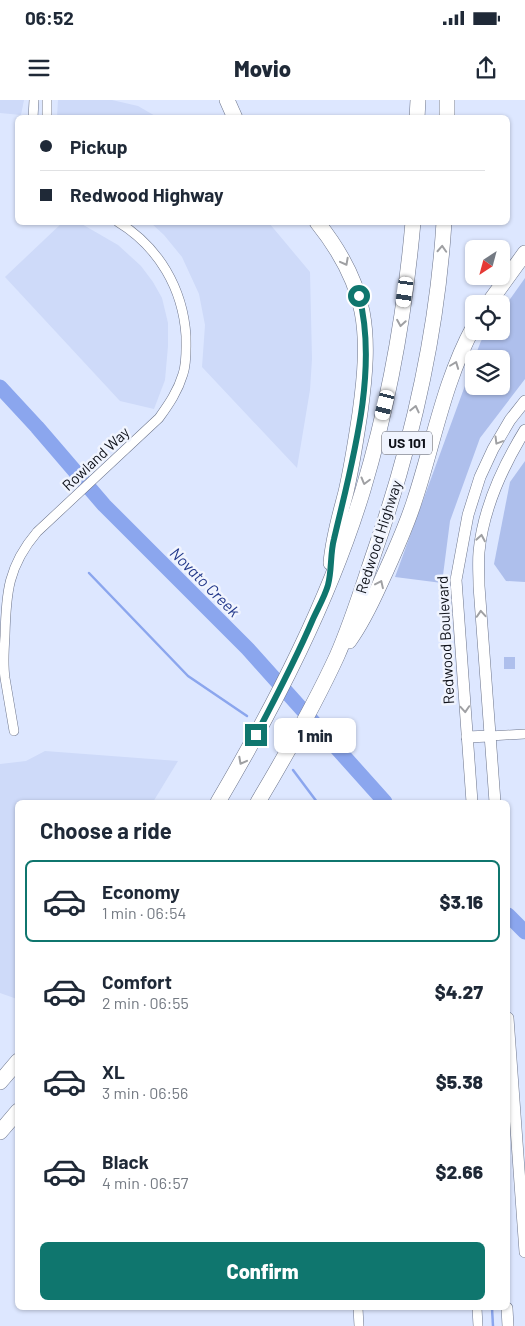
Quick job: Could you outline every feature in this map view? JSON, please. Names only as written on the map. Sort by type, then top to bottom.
[{"type":"highway","points":[[417,115],[418,100]]},
{"type":"highway","points":[[447,100],[447,115]]},
{"type":"highway","points":[[319,225],[332,241],[349,270],[362,309],[366,340],[363,392],[353,457],[333,542],[328,584]]},
{"type":"highway","name":"Redwood Highway","points":[[219,800],[265,718],[299,651],[328,584],[362,492],[393,371],[413,225]]},
{"type":"highway","name":"Redwood Highway","points":[[259,800],[291,746],[337,656],[355,611],[377,546],[407,446],[434,314],[442,261],[444,225]]},
{"type":"highway","points":[[495,295],[525,253]]},
{"type":"highway","points":[[337,656],[360,626],[395,552],[415,501],[448,383],[456,360],[467,340]]},
{"type":"highway","points":[[0,1082],[15,1064]]},
{"type":"highway","points":[[0,1132],[15,1115]]},
{"type":"main road","name":"Redwood Boulevard","points":[[472,800],[456,580],[468,514],[480,477],[493,449],[510,420],[525,401]]},
{"type":"main road","points":[[495,800],[479,586],[479,552],[484,523],[496,487],[510,454],[525,430]]},
{"type":"main road","points":[[467,737],[490,736]]},
{"type":"main road","points":[[510,1046],[525,1252]]},
{"type":"main road","points":[[507,1310],[508,1326]]},
{"type":"street","points":[[33,115],[34,100]]},
{"type":"street","points":[[46,100],[47,115]]},
{"type":"street","name":"Rowland Way","points":[[14,731],[5,678],[4,660],[8,588],[12,570],[26,544],[159,418],[170,403],[184,373],[186,354],[184,317],[180,299],[158,258],[135,234],[122,225]]},
{"type":"street","points":[[490,736],[525,734]]},
{"type":"street","points":[[358,1310],[359,1326]]},
{"type":"street","points":[[477,1310],[478,1326]]},
{"type":"shaded area","points":[[0,100],[24,100],[21,115],[0,113]]},
{"type":"shaded area","points":[[58,100],[112,100],[138,106],[154,115],[57,115]]},
{"type":"shaded area","points":[[60,225],[83,225],[118,245],[141,266],[153,282],[162,298],[168,323],[165,380],[154,409],[120,401],[5,277]]},
{"type":"shaded area","points":[[153,225],[271,225],[310,272],[312,359],[310,390],[297,468],[202,367],[205,325],[199,294],[182,257]]},
{"type":"shaded area","points":[[525,278],[525,379],[480,438],[450,521],[442,583],[395,577],[465,386],[465,395],[510,395],[510,350],[478,350],[482,340],[510,340],[510,299]]},
{"type":"shaded area","points":[[525,461],[525,582],[506,581],[494,564],[510,482]]},
{"type":"shaded area","points":[[504,657],[515,657],[515,669],[504,669]]},
{"type":"shaded area","points":[[45,751],[178,761],[154,800],[15,800],[15,998],[0,993],[0,764],[26,761]]},
{"type":"waterway","name":"Novato Creek","points":[[0,387],[104,505],[248,649],[383,800]]},
{"type":"waterway","points":[[89,573],[188,676],[247,716]]},
{"type":"waterway","points":[[293,770],[316,800]]},
{"type":"waterway","name":"Novato Creek","points":[[510,917],[525,932]]},
{"type":"waterway","points":[[492,1310],[493,1326]]},
{"type":"route","points":[[256,735],[299,651],[328,584],[333,542],[353,457],[363,392],[366,340],[359,296]]}]
